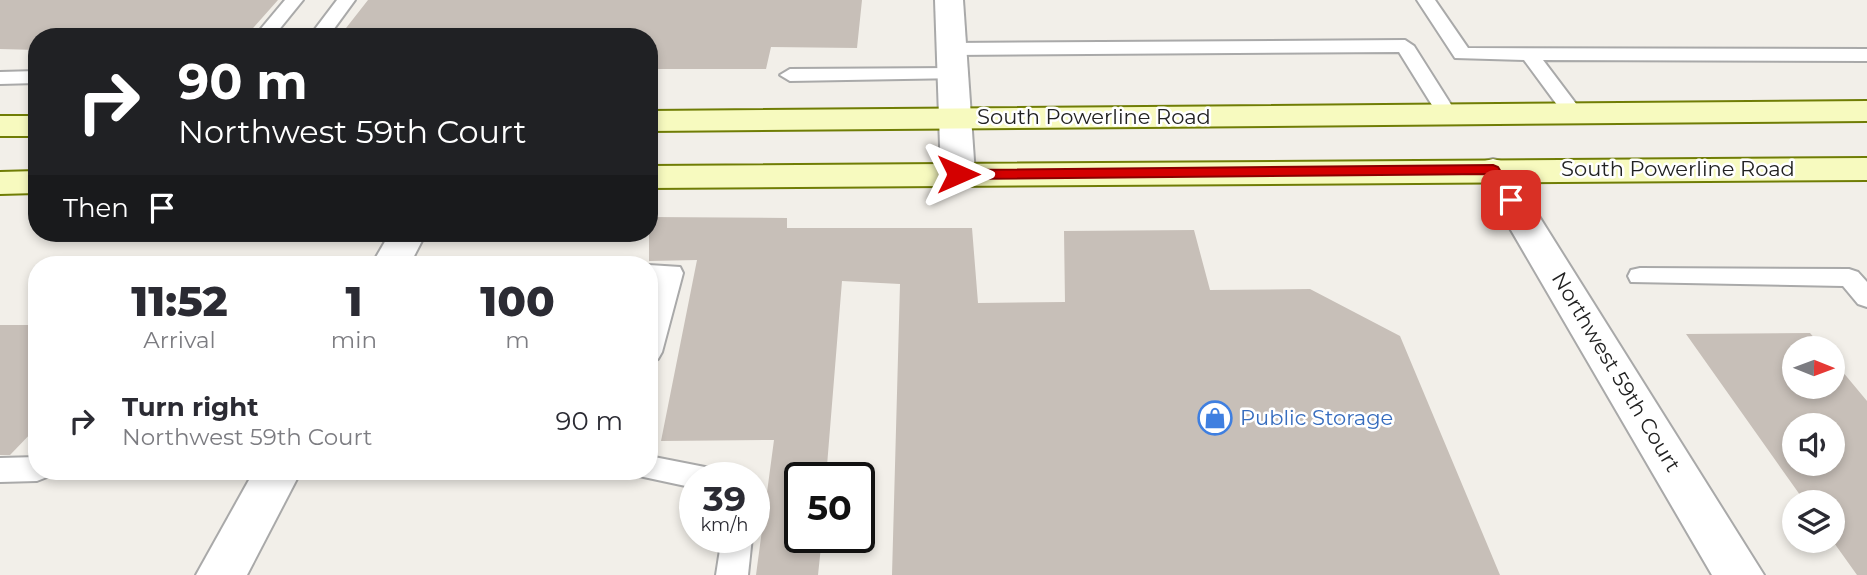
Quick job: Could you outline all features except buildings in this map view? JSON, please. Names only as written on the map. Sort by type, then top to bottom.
[{"type":"main road","points":[[1372,115],[1455,144],[1493,170],[1499,157],[1514,142],[1573,113],[1867,111]]},
{"type":"main road","name":"South Powerline Road","points":[[658,121],[1573,113]]},
{"type":"main road","points":[[0,126],[28,126]]},
{"type":"main road","points":[[0,138],[28,128]]},
{"type":"main road","name":"South Powerline Road","points":[[658,177],[1867,169]]},
{"type":"main road","points":[[0,183],[28,182]]},
{"type":"street","points":[[948,0],[958,174]]},
{"type":"street","name":"Northwest 59th Court","points":[[1493,170],[1739,575]]},
{"type":"street","points":[[221,575],[273,480]]},
{"type":"lane","points":[[271,28],[294,0]]},
{"type":"lane","points":[[325,28],[346,0]]},
{"type":"lane","points":[[1426,0],[1461,54],[1867,55]]},
{"type":"lane","points":[[790,75],[953,61],[1405,46],[1447,114]]},
{"type":"lane","points":[[1530,55],[1573,113]]},
{"type":"lane","points":[[0,78],[28,77]]},
{"type":"lane","points":[[658,274],[671,273],[658,320]]},
{"type":"lane","points":[[1640,276],[1849,278],[1867,298]]},
{"type":"lane","points":[[0,470],[28,469]]},
{"type":"lane","points":[[658,470],[679,473]]},
{"type":"lane","points":[[732,575],[735,553]]},
{"type":"place","name":"Public Storage","points":[[1215,418]]},
{"type":"route","points":[[958,174],[1493,170],[1511,200]]}]
